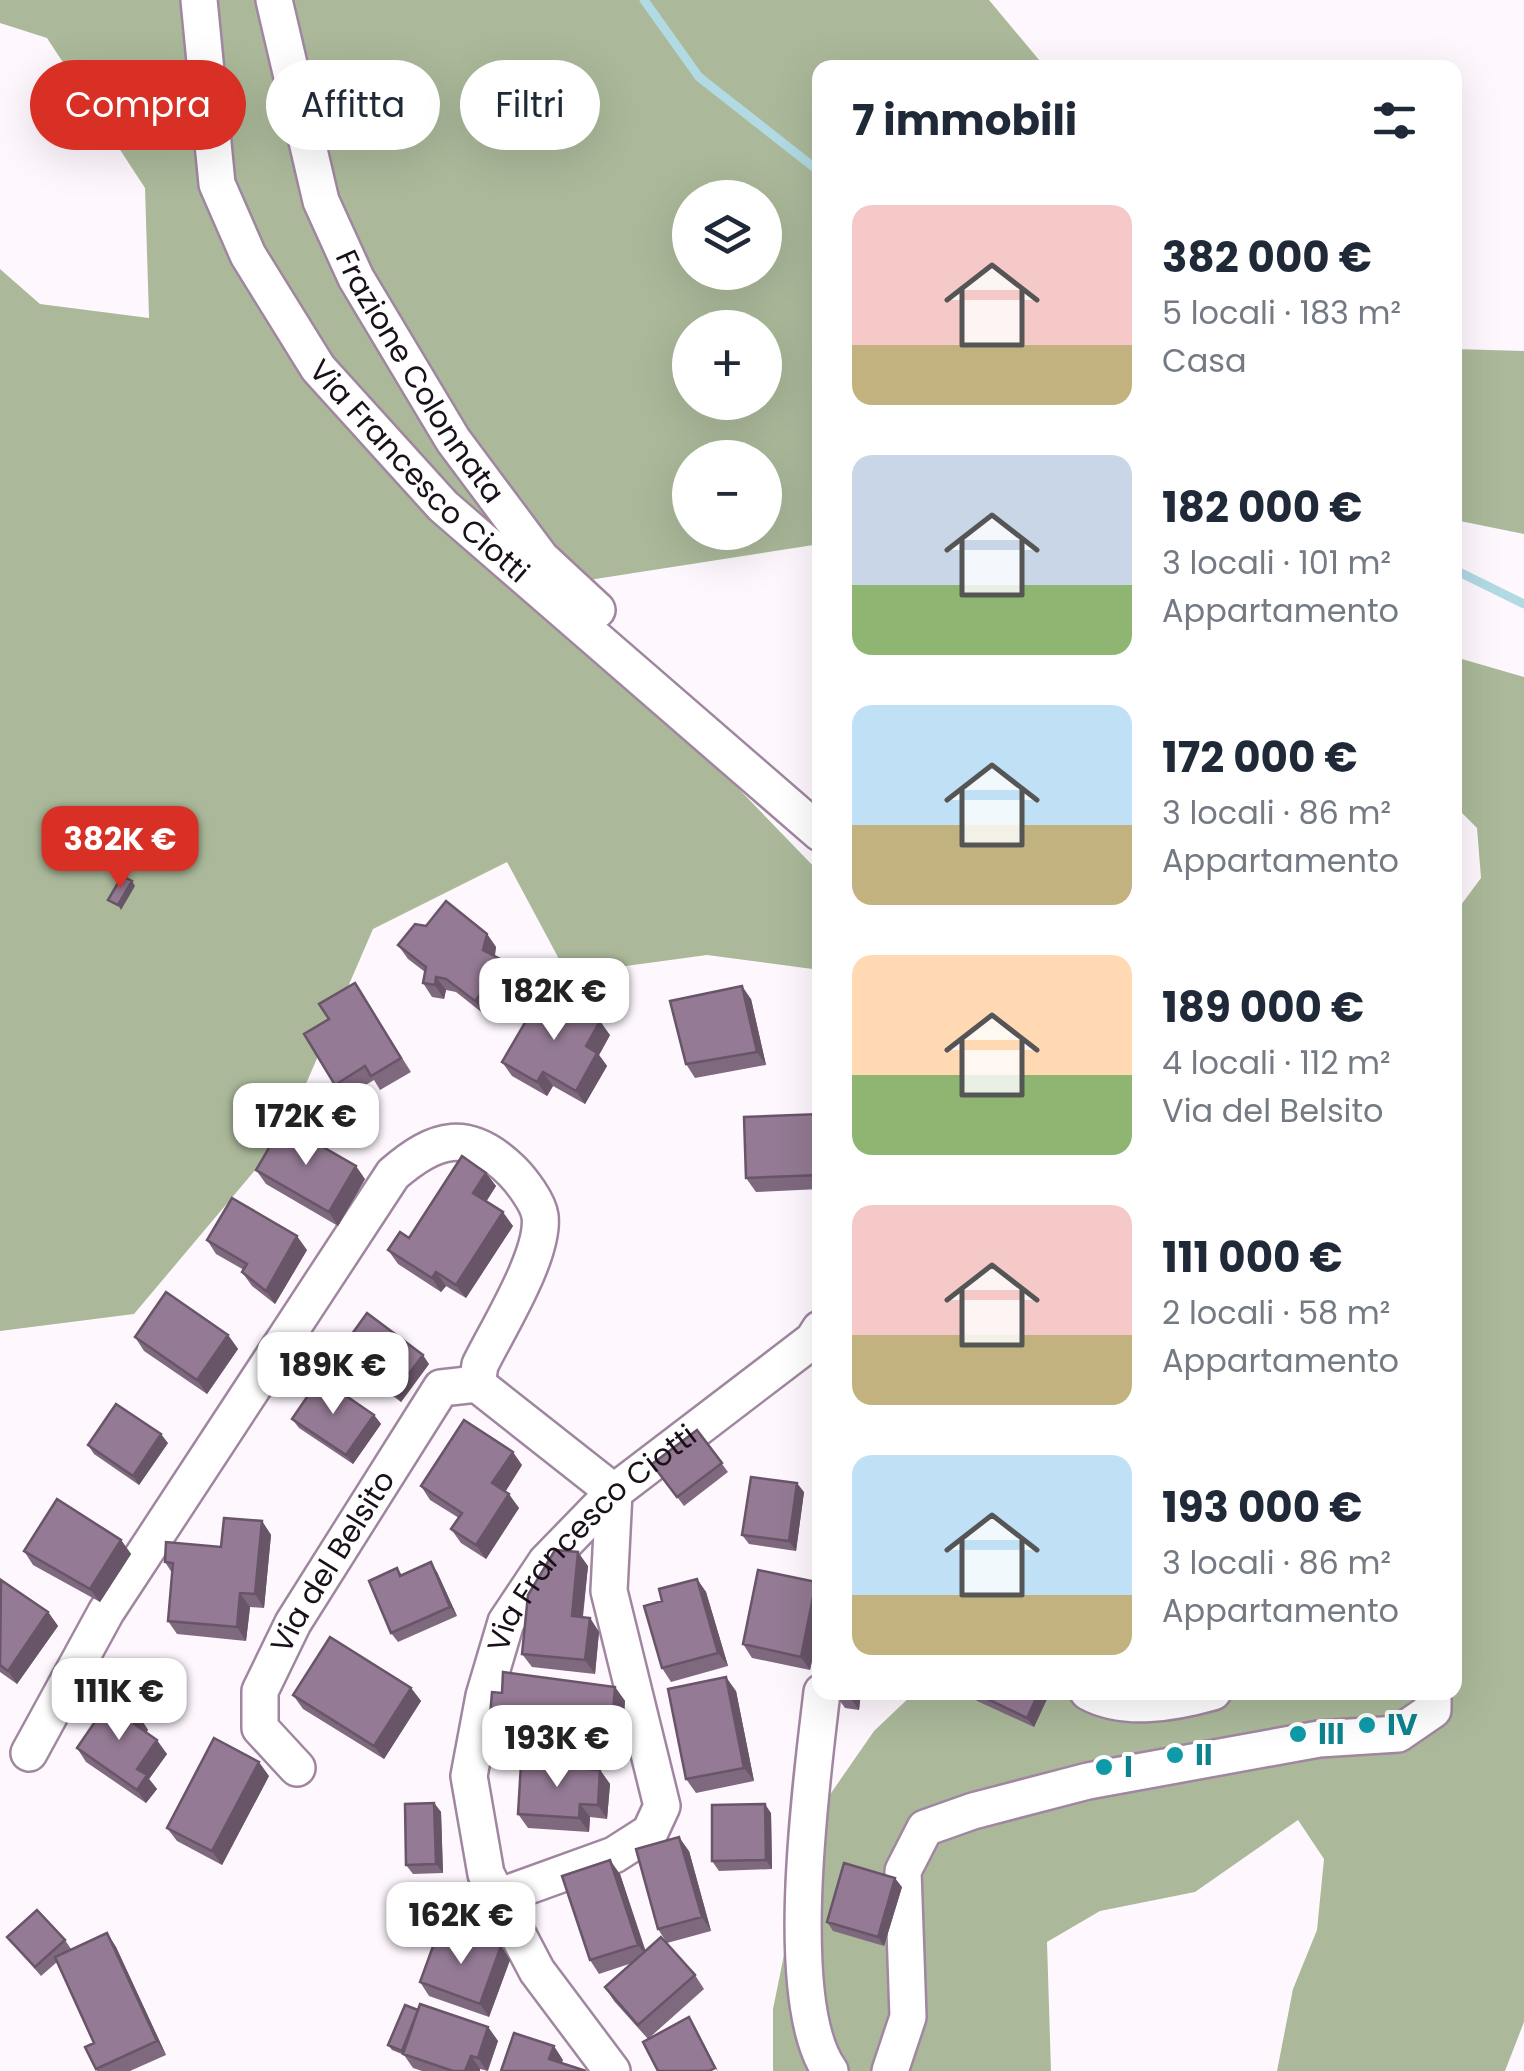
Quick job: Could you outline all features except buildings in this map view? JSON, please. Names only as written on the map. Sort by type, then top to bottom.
[{"type":"street","name":"Via Francesco Ciotti","points":[[199,0],[216,184],[248,254],[318,368],[443,506],[812,826]]},
{"type":"street","name":"Frazione Colonnata","points":[[274,0],[320,200],[356,278],[452,440],[541,558],[706,710],[755,777]]},
{"type":"street","points":[[29,1753],[106,1612],[393,1174],[423,1148],[464,1140],[495,1154],[520,1179],[540,1216],[532,1256],[480,1365],[477,1384],[614,1492],[610,1591],[662,1806],[650,1832],[614,1855],[495,1898]]},
{"type":"street","name":"Via Francesco Ciotti","points":[[612,2071],[537,1971],[495,1898],[481,1853],[469,1776],[484,1696],[506,1622],[546,1562],[614,1492],[812,1344]]},
{"type":"street","name":"Via del Belsito","points":[[297,1768],[260,1728],[260,1690],[293,1623],[441,1388],[477,1384]]},
{"type":"street","points":[[821,1700],[804,1902],[811,2029],[830,2071]]},
{"type":"street","points":[[1102,1700],[1138,1704],[1163,1700]]},
{"type":"street","points":[[890,2071],[908,2017],[903,1870],[925,1828],[972,1810],[1088,1781],[1319,1739],[1398,1734],[1432,1710],[1433,1700]]},
{"type":"green space","points":[[0,0],[989,0],[1039,60],[812,60],[812,545],[782,550],[782,440],[672,440],[672,550],[781,550],[544,587],[812,865],[812,969],[707,955],[567,974],[507,862],[373,929],[283,1137],[134,1314],[0,1331],[0,269],[40,304],[149,318],[145,188],[120,150],[246,150],[246,60],[61,60],[47,38],[0,23]]},
{"type":"green space","points":[[1462,349],[1524,351],[1524,534],[1462,521]]},
{"type":"green space","points":[[1462,659],[1524,677],[1524,2022],[1505,2071],[1277,2071],[1293,1989],[1317,1930],[1324,1859],[1298,1820],[1195,1892],[1100,1911],[1047,1942],[1051,2071],[773,2071],[773,2009],[811,1822],[874,1731],[907,1700],[1462,1700],[1462,904],[1481,878],[1477,828],[1462,813]]},
{"type":"waterway","points":[[644,0],[699,77],[812,166]]},
{"type":"waterway","points":[[1462,573],[1524,604]]},
{"type":"place","name":"IV","points":[[1367,1725]]},
{"type":"place","name":"III","points":[[1298,1734]]},
{"type":"place","name":"II","points":[[1175,1755]]},
{"type":"place","name":"I","points":[[1104,1767]]}]
